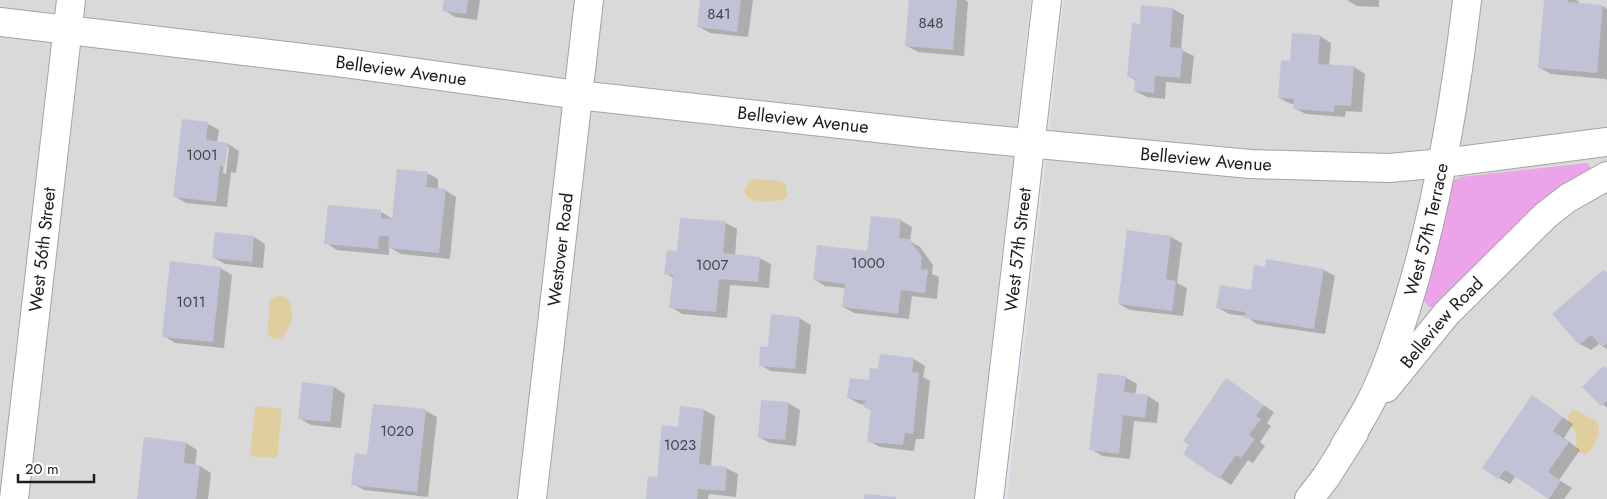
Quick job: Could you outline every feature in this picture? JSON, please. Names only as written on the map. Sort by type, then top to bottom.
[{"type":"street","name":"West 56th Street","points":[[14,499],[71,0]]},
{"type":"street","name":"Westover Road","points":[[532,499],[589,0]]},
{"type":"street","name":"West 57th Street","points":[[989,499],[1047,0]]},
{"type":"street","name":"West 57th Terrace","points":[[1344,447],[1372,400],[1394,344],[1417,273],[1443,163],[1461,55],[1467,0]]},
{"type":"street","name":"Belleview Avenue","points":[[0,22],[345,63],[578,94],[1030,144],[1250,164],[1389,168],[1607,142]]},
{"type":"street","name":"Belleview Road","points":[[1309,499],[1396,374],[1447,313],[1546,215],[1568,198],[1607,176]]},
{"type":"shaded area","points":[[0,0],[1031,0],[974,499],[0,499]]},
{"type":"shaded area","points":[[1064,0],[1607,0],[1607,499],[1007,499]]},
{"type":"shaded area","points":[[1587,163],[1591,168],[1589,175],[1438,308],[1429,307],[1422,298],[1452,181],[1461,177]]},
{"type":"shaded area","points":[[752,179],[781,181],[786,185],[787,197],[768,202],[752,200],[745,193],[745,188]]},
{"type":"shaded area","points":[[277,296],[286,297],[291,307],[292,318],[285,334],[281,338],[273,339],[267,333],[269,303],[270,299]]},
{"type":"shaded area","points":[[255,406],[282,409],[277,458],[250,456]]},
{"type":"shaded area","points":[[1571,411],[1579,412],[1593,419],[1598,426],[1597,439],[1586,454],[1580,453],[1576,448],[1576,435],[1568,419]]},
{"type":"building","points":[[444,0],[468,0],[466,14],[442,11]]},
{"type":"building","points":[[700,0],[741,0],[737,32],[697,27]]},
{"type":"building","points":[[909,0],[957,0],[953,50],[905,46]]},
{"type":"building","points":[[1544,0],[1568,0],[1568,2],[1603,5],[1597,73],[1538,68]]},
{"type":"building","points":[[1141,5],[1173,8],[1170,47],[1183,48],[1180,78],[1155,76],[1154,93],[1134,91],[1135,78],[1127,77],[1132,23],[1140,24]]},
{"type":"building","points":[[1292,33],[1320,35],[1318,64],[1354,66],[1351,106],[1335,105],[1334,112],[1293,109],[1294,99],[1278,98],[1281,60],[1290,61]]},
{"type":"building","points":[[182,119],[208,122],[206,140],[228,143],[225,167],[220,166],[216,202],[173,197]]},
{"type":"building","points":[[397,169],[428,172],[426,187],[446,189],[439,253],[388,248],[389,236],[379,236],[378,249],[324,244],[328,205],[381,210],[381,218],[392,219]]},
{"type":"building","points":[[871,216],[901,219],[899,238],[909,239],[922,257],[921,269],[928,270],[925,293],[901,290],[898,314],[842,307],[845,284],[813,280],[817,245],[867,251]]},
{"type":"building","points":[[680,218],[726,221],[723,253],[760,257],[758,282],[719,279],[716,312],[669,308],[673,275],[664,274],[667,250],[677,251]]},
{"type":"building","points":[[1127,230],[1171,236],[1166,279],[1176,281],[1172,311],[1118,304]]},
{"type":"building","points":[[215,232],[254,236],[252,262],[212,258]]},
{"type":"building","points":[[1266,259],[1324,269],[1314,329],[1244,318],[1245,312],[1216,308],[1220,285],[1251,290],[1254,265],[1265,267]]},
{"type":"building","points":[[170,261],[221,267],[213,342],[162,337]]},
{"type":"building","points":[[1603,270],[1607,274],[1607,343],[1602,347],[1591,335],[1579,345],[1552,314]]},
{"type":"building","points":[[771,314],[800,317],[795,369],[759,366],[760,346],[768,347]]},
{"type":"building","points":[[880,354],[914,358],[912,372],[919,373],[913,434],[905,433],[903,445],[867,442],[871,409],[864,408],[865,401],[847,398],[850,378],[869,380],[870,368],[878,369]]},
{"type":"building","points":[[1603,366],[1607,369],[1607,401],[1601,406],[1582,387]]},
{"type":"building","points":[[1098,373],[1126,376],[1124,392],[1148,395],[1145,418],[1123,415],[1119,454],[1089,450]]},
{"type":"building","points":[[1226,378],[1264,405],[1256,416],[1261,419],[1249,435],[1255,439],[1241,458],[1236,455],[1219,479],[1183,454],[1189,445],[1183,441]]},
{"type":"building","points":[[302,382],[334,386],[330,422],[298,419]]},
{"type":"building","points":[[1532,395],[1563,417],[1553,431],[1569,442],[1548,472],[1561,481],[1549,499],[1505,470],[1498,479],[1482,468]]},
{"type":"building","points":[[761,400],[789,402],[785,440],[758,438]]},
{"type":"building","points":[[373,404],[426,409],[417,492],[351,485],[355,453],[367,455]]},
{"type":"building","points":[[680,406],[704,409],[699,464],[727,467],[725,491],[698,489],[697,499],[646,499],[648,476],[657,477],[662,425],[678,427]]},
{"type":"building","points":[[144,437],[186,442],[184,463],[200,465],[196,499],[137,499]]},
{"type":"building","points":[[865,494],[896,497],[896,499],[864,499]]}]
